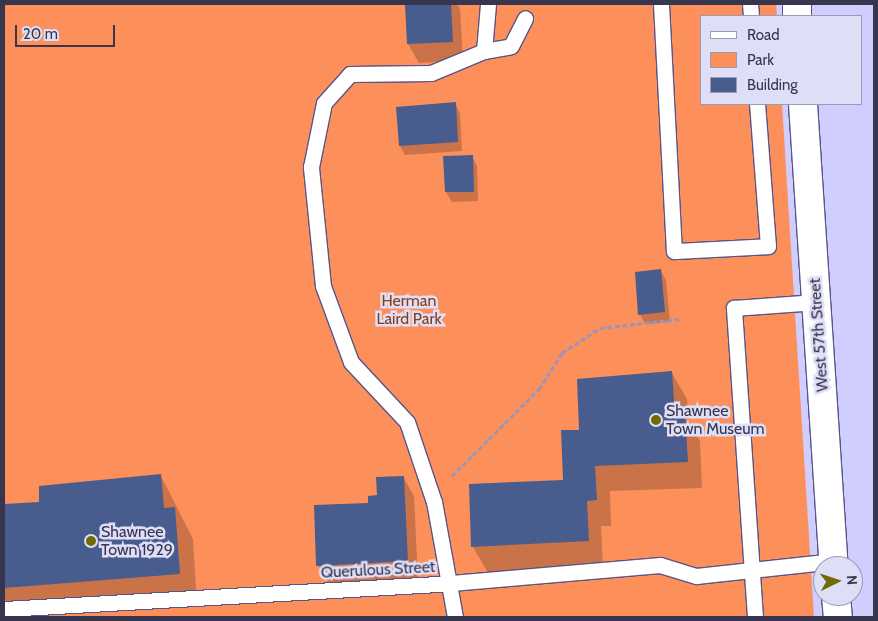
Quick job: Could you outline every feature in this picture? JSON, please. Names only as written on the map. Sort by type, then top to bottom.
[{"type":"street","name":"West 57th Street","points":[[803,105],[833,556]]},
{"type":"lane","points":[[484,50],[488,4]]},
{"type":"lane","points":[[661,4],[674,251],[768,246],[757,105]]},
{"type":"lane","points":[[456,617],[452,583],[431,494],[407,422],[351,362],[323,286],[311,167],[324,104],[350,74],[432,73],[484,50],[511,46],[525,18]]},
{"type":"lane","points":[[756,617],[734,308],[816,302]]},
{"type":"lane","name":"Querulous Street","points":[[4,609],[452,583],[660,565],[696,576],[813,566]]},
{"type":"path","points":[[431,494],[539,389],[562,353],[600,328],[680,319]]},
{"type":"green space","name":"Herman Laird Park","points":[[4,4],[776,4],[777,15],[700,15],[700,105],[782,105],[814,617],[4,617]]},
{"type":"building","points":[[405,4],[451,4],[453,42],[407,44]]},
{"type":"building","points":[[456,102],[458,142],[399,146],[396,107]]},
{"type":"building","points":[[473,155],[474,192],[445,192],[443,156]]},
{"type":"building","points":[[661,269],[665,312],[638,315],[635,272]]},
{"type":"building","points":[[672,371],[675,415],[685,414],[688,462],[595,466],[597,500],[587,501],[589,541],[471,547],[469,484],[563,480],[561,430],[579,430],[577,379]]},
{"type":"building","name":"Shawnee Town 1929","points":[[161,474],[164,508],[175,507],[180,574],[4,588],[4,504],[39,502],[39,486]]},
{"type":"building","points":[[404,476],[408,561],[316,566],[314,505],[368,503],[368,496],[377,495],[376,477]]},
{"type":"place","name":"Shawnee Town Museum","points":[[656,420]]},
{"type":"place","name":"Shawnee Town 1929","points":[[91,541]]}]
